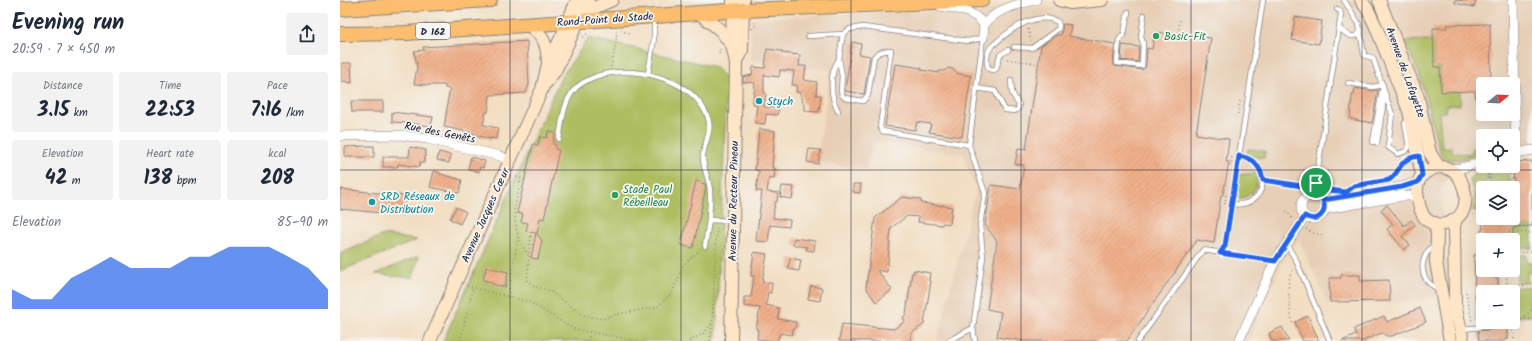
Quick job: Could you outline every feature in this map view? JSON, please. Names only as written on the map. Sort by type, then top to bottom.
[{"type":"main road","points":[[340,9],[403,2],[490,0]]},
{"type":"main road","name":"Avenue Jacques Cœur","points":[[542,89],[555,71],[576,19],[577,0]]},
{"type":"main road","name":"Avenue Jacques Cœur","points":[[430,341],[542,89],[548,64],[562,36],[576,19],[588,0]]},
{"type":"main road","points":[[576,19],[612,0]]},
{"type":"main road","name":"D 162","points":[[740,4],[982,0]]},
{"type":"main road","points":[[1059,0],[1070,3],[1102,0]]},
{"type":"main road","name":"Avenue de Lafayette","points":[[1361,0],[1371,16],[1409,111],[1419,156],[1420,178],[1417,187],[1418,199],[1424,217],[1435,223]]},
{"type":"main road","name":"Avenue de Lafayette","points":[[1372,0],[1402,92]]},
{"type":"main road","name":"Avenue de Lafayette","points":[[1379,0],[1418,97],[1430,154],[1444,168],[1459,177],[1464,187]]},
{"type":"main road","name":"Rond-Point du Stade","points":[[526,24],[576,19],[699,13],[740,4]]},
{"type":"main road","name":"Avenue du Recteur Pineau","points":[[731,341],[736,61],[732,45],[740,4]]},
{"type":"main road","name":"Avenue du Recteur Pineau","points":[[736,61],[742,50],[740,4]]},
{"type":"main road","points":[[699,13],[720,30],[732,45]]},
{"type":"main road","points":[[526,24],[536,30],[545,41],[548,64]]},
{"type":"main road","name":"D 162","points":[[340,34],[406,33],[526,24]]},
{"type":"main road","points":[[1420,178],[1427,171],[1444,168]]},
{"type":"main road","points":[[1461,335],[1455,296],[1454,226],[1465,204],[1464,187]]},
{"type":"main road","points":[[1450,341],[1436,262],[1435,223],[1443,224],[1456,220]]},
{"type":"street","points":[[983,38],[984,25],[995,13],[1036,0]]},
{"type":"street","points":[[1514,0],[1514,129]]},
{"type":"street","points":[[927,2],[968,12],[975,15],[984,25]]},
{"type":"street","name":"Rue des Genêts","points":[[340,136],[402,135],[500,156],[509,161]]},
{"type":"street","points":[[1520,153],[1532,150]]},
{"type":"street","points":[[1444,168],[1460,169],[1476,165]]},
{"type":"street","points":[[1464,187],[1466,175],[1472,166]]},
{"type":"street","points":[[1324,205],[1402,187],[1420,178]]},
{"type":"street","points":[[1308,195],[1314,195],[1324,205],[1321,216],[1316,219],[1311,219],[1301,212],[1301,202],[1308,195]]},
{"type":"street","points":[[1324,205],[1408,195],[1418,199]]},
{"type":"street","points":[[1239,341],[1275,261],[1305,216]]},
{"type":"lane","points":[[1220,253],[1225,246],[1232,204],[1242,204],[1253,200],[1260,192],[1263,180],[1257,165],[1249,159],[1239,156],[1263,0]]},
{"type":"lane","points":[[1344,0],[1361,30],[1364,55],[1373,58],[1385,92],[1392,114],[1388,147],[1398,154],[1406,151],[1409,147],[1402,92]]},
{"type":"lane","points":[[1314,195],[1341,12],[1337,9]]},
{"type":"lane","points":[[1128,12],[1124,34],[1119,40],[1117,63],[1142,66],[1143,44],[1141,37],[1144,14]]},
{"type":"lane","points":[[648,74],[654,40],[654,16]]},
{"type":"lane","points":[[1008,50],[1000,55],[996,69],[989,69],[987,61],[989,49],[1023,23],[1040,19],[1058,22],[1058,29],[1035,47],[1014,47]]},
{"type":"lane","points":[[808,36],[843,34],[850,29],[863,26],[968,41],[983,38],[969,145],[985,193],[980,225],[983,257],[973,328],[975,341]]},
{"type":"lane","points":[[1339,28],[1346,35],[1351,37],[1356,36],[1361,30]]},
{"type":"lane","points":[[843,34],[839,59],[842,76],[840,90],[845,98],[863,101],[868,95],[874,57],[877,53],[891,50],[880,127],[882,132],[969,145]]},
{"type":"lane","points":[[838,112],[832,92],[835,66],[839,59]]},
{"type":"lane","points":[[560,139],[563,115],[574,90],[586,80],[610,73],[632,72],[648,74],[662,78],[693,95],[705,111],[710,125],[703,154],[703,161],[710,192],[705,246]]},
{"type":"lane","points":[[976,88],[995,91],[1004,110],[1015,111],[1019,105],[1012,93],[1011,80]]},
{"type":"lane","points":[[1348,83],[1373,87],[1382,85]]},
{"type":"lane","points":[[1382,85],[1375,142],[1385,92]]},
{"type":"lane","points":[[708,220],[733,221]]},
{"type":"lane","points":[[1286,244],[1298,265],[1329,338]]},
{"type":"lane","points":[[1138,341],[1203,250],[1275,261]]},
{"type":"lane","points":[[948,341],[973,328]]},
{"type":"lane","points":[[1461,335],[1476,328]]},
{"type":"path","points":[[1177,41],[1180,20]]},
{"type":"path","points":[[1023,23],[1028,30],[1029,39],[1035,47]]},
{"type":"path","points":[[611,29],[618,29],[629,34]]},
{"type":"path","points":[[610,73],[618,29]]},
{"type":"path","points":[[583,38],[586,33],[591,31]]},
{"type":"path","points":[[1000,55],[1006,58],[1039,64]]},
{"type":"path","points":[[1232,204],[1239,156]]},
{"type":"path","points":[[1385,182],[1394,176],[1407,159],[1419,156]]},
{"type":"path","points":[[516,177],[525,180]]},
{"type":"path","points":[[508,297],[518,237],[514,212],[521,179]]},
{"type":"path","points":[[1263,180],[1308,187],[1309,182],[1322,184],[1321,189],[1333,190]]},
{"type":"path","points":[[1469,214],[1476,214]]},
{"type":"path","points":[[710,341],[717,221]]},
{"type":"path","points":[[531,232],[526,280],[537,287],[550,291],[583,314],[603,320],[614,315],[657,308],[672,293],[684,264],[705,246]]},
{"type":"path","points":[[1509,232],[1532,233]]},
{"type":"path","points":[[518,237],[529,256]]},
{"type":"path","points":[[1520,253],[1532,252]]},
{"type":"path","points":[[1292,323],[1289,278],[1290,273],[1298,265]]},
{"type":"path","points":[[1175,272],[1178,275]]},
{"type":"path","points":[[1506,277],[1507,286],[1532,284]]},
{"type":"path","points":[[467,286],[529,302],[574,329],[638,341]]},
{"type":"path","points":[[1465,286],[1473,328]]},
{"type":"path","points":[[460,341],[473,288]]},
{"type":"path","points":[[1522,320],[1532,309]]},
{"type":"path","points":[[1522,320],[1532,319]]},
{"type":"path","points":[[689,341],[704,333],[712,323]]},
{"type":"path","points":[[1513,329],[1514,341]]},
{"type":"path","points":[[588,341],[590,333]]},
{"type":"shaded area","points":[[1137,0],[1532,0],[1532,142],[1520,145],[1520,129],[1476,129],[1476,159],[1461,164],[1441,188],[1449,295],[1395,303],[1328,304],[1299,239],[1281,265],[1248,341],[937,341],[976,190],[963,154],[874,142],[866,169],[817,163],[830,70],[750,60],[751,19],[889,12],[1099,5]]},
{"type":"green space","name":"Stade Paul Rébeilleau","points":[[589,38],[715,67],[727,81],[716,341],[443,341],[561,77]]},
{"type":"green space","points":[[1434,40],[1434,67],[1440,67],[1441,91],[1460,91],[1460,105],[1446,105],[1445,112],[1439,113],[1442,148],[1452,147],[1452,153],[1471,154],[1472,148],[1474,148],[1476,155],[1455,160],[1444,159],[1440,152],[1419,73],[1404,41]]},
{"type":"green space","points":[[1248,149],[1265,151],[1264,158],[1247,155]]},
{"type":"green space","points":[[1255,173],[1257,183],[1253,191],[1241,198],[1235,198],[1239,175]]},
{"type":"green space","points":[[1474,173],[1487,173],[1488,180],[1476,181],[1476,211],[1473,211],[1475,197],[1470,181]]},
{"type":"green space","points":[[1489,173],[1509,173],[1510,181],[1490,181]]},
{"type":"green space","points":[[1532,226],[1532,248],[1520,249],[1520,233],[1512,233],[1509,228]]},
{"type":"green space","points":[[383,235],[417,240],[340,271],[340,254]]},
{"type":"green space","points":[[1526,255],[1527,262],[1532,262],[1532,272],[1527,273],[1528,282],[1517,283],[1517,277],[1520,277],[1520,256]]},
{"type":"green space","points":[[419,256],[413,278],[375,274]]},
{"type":"green space","points":[[1532,286],[1532,316],[1520,317],[1520,287]]},
{"type":"green space","points":[[1475,299],[1476,299],[1476,321]]},
{"type":"building","points":[[1455,0],[1476,1],[1474,7],[1455,3]]},
{"type":"building","points":[[1295,17],[1322,21],[1319,44],[1292,40]]},
{"type":"building","points":[[1063,24],[1071,25],[1069,36],[1115,44],[1113,63],[1115,66],[1142,70],[1146,67],[1147,48],[1152,49],[1155,32],[1211,38],[1196,134],[1229,139],[1226,162],[1229,162],[1223,195],[1221,195],[1214,243],[1197,240],[1127,341],[1024,341],[997,337],[1001,312],[987,309],[997,241],[985,225],[991,185],[1020,189],[1024,165],[1015,164],[1018,148],[1026,149],[1041,46],[1057,35],[1061,35]]},
{"type":"building","points":[[1490,24],[1491,77],[1476,77],[1476,103],[1475,91],[1441,92],[1440,67],[1434,67],[1433,28],[1447,28],[1446,25]]},
{"type":"building","points":[[527,41],[529,84],[526,93],[490,95],[488,112],[486,112],[483,125],[498,128],[496,139],[444,127],[450,89],[445,88],[445,85],[414,84],[417,67],[414,51],[424,50],[423,47]]},
{"type":"building","points":[[852,42],[861,44],[859,54],[870,56],[864,94],[845,91]]},
{"type":"building","points":[[1122,45],[1139,47],[1138,62],[1121,60]]},
{"type":"building","points":[[767,49],[782,51],[782,53],[800,55],[799,66],[806,66],[804,80],[817,82],[816,95],[821,95],[819,112],[805,111],[805,103],[803,103],[801,93],[796,92],[797,85],[792,85],[794,71],[780,70],[779,77],[764,75],[764,93],[766,93],[764,107],[779,108],[777,115],[766,114],[765,124],[755,123],[757,105],[753,104],[755,83],[743,82],[743,77],[752,75],[753,67],[765,68]]},
{"type":"building","points":[[342,63],[351,63],[352,83],[342,81]]},
{"type":"building","points":[[895,64],[922,68],[921,70],[939,73],[939,71],[944,71],[948,68],[953,69],[956,73],[971,76],[962,137],[929,132],[931,124],[917,122],[915,130],[885,126]]},
{"type":"building","points":[[1355,88],[1372,91],[1378,90],[1372,123],[1350,119],[1352,95],[1354,95]]},
{"type":"building","points":[[351,101],[383,101],[383,112],[352,112]]},
{"type":"building","points":[[392,112],[433,117],[431,126],[392,122]]},
{"type":"building","points":[[759,129],[775,131],[772,168],[775,168],[774,179],[769,178],[767,192],[778,193],[773,218],[790,220],[789,227],[770,225],[768,242],[756,241],[762,191],[756,191],[759,171],[755,170]]},
{"type":"building","points":[[548,131],[555,133],[553,144],[556,145],[555,149],[559,150],[544,219],[540,218],[537,234],[542,240],[538,259],[531,258],[536,233],[526,231],[528,223],[521,222],[523,214],[517,213],[533,144],[538,145],[540,137],[547,138]]},
{"type":"building","points":[[374,146],[374,157],[345,157],[345,147]]},
{"type":"building","points":[[410,147],[426,150],[424,163],[420,162],[419,167],[398,164],[398,167],[383,167],[383,157],[409,157]]},
{"type":"building","points":[[809,149],[821,150],[818,164],[807,162]]},
{"type":"building","points":[[439,152],[451,155],[449,163],[437,160]]},
{"type":"building","points":[[471,157],[485,161],[483,168],[480,167],[479,172],[468,169]]},
{"type":"building","points":[[1532,161],[1532,226],[1513,228],[1513,233],[1482,233],[1483,225],[1520,225],[1520,181],[1514,181],[1513,173],[1520,173],[1520,162]]},
{"type":"building","points":[[434,171],[462,180],[459,193],[430,187]]},
{"type":"building","points":[[696,181],[705,184],[706,187],[693,248],[681,245]]},
{"type":"building","points":[[853,184],[861,184],[860,193],[853,192]]},
{"type":"building","points":[[782,186],[794,187],[792,199],[780,197]]},
{"type":"building","name":"SRD Réseaux de Distribution","points":[[340,189],[405,196],[403,215],[340,209]]},
{"type":"building","points":[[902,197],[918,199],[921,200],[921,203],[952,207],[950,224],[943,223],[942,225],[918,222],[919,217],[907,216],[891,228],[887,272],[877,270],[892,290],[876,302],[866,288],[875,218]]},
{"type":"building","points":[[1387,205],[1404,226],[1411,220],[1415,225],[1402,236],[1410,245],[1404,250],[1387,229],[1393,224],[1381,210]]},
{"type":"building","points":[[456,207],[466,212],[460,224],[450,219]]},
{"type":"building","points":[[794,238],[815,241],[814,251],[806,250],[807,247],[793,245]]},
{"type":"building","points":[[754,252],[767,254],[762,282],[772,283],[771,293],[768,292],[766,305],[779,308],[778,319],[796,322],[792,335],[780,333],[777,341],[757,339],[758,330],[756,329],[760,308],[744,306],[744,297],[751,297],[754,276],[751,276]]},
{"type":"building","points":[[1474,255],[1476,255],[1476,277],[1498,278],[1498,285],[1476,285],[1476,299],[1475,299]]},
{"type":"building","points":[[790,258],[801,260],[799,271],[788,269]]},
{"type":"building","points":[[486,267],[508,272],[505,287],[483,280]]},
{"type":"building","points":[[914,270],[930,273],[929,281],[931,281],[924,324],[911,334],[912,336],[910,338],[912,341],[839,341],[842,324],[894,329],[905,321],[903,317],[906,314],[912,273],[914,273]]},
{"type":"building","points":[[1341,275],[1360,275],[1360,281],[1389,280],[1390,301],[1330,302],[1329,278],[1341,278]]},
{"type":"building","points":[[811,286],[822,288],[820,301],[808,299]]},
{"type":"building","points":[[1420,308],[1426,322],[1392,336],[1387,336],[1382,333],[1366,339],[1365,341],[1342,341],[1356,335],[1354,329],[1384,316],[1387,322]]},
{"type":"building","points":[[1308,316],[1319,341],[1303,341],[1295,322]]},
{"type":"building","points":[[1282,327],[1289,341],[1272,341],[1269,333]]},
{"type":"building","points":[[1508,329],[1508,339],[1505,339],[1505,341],[1479,341],[1478,331]]},
{"type":"place","name":"Basic-Fit","points":[[1156,36]]},
{"type":"place","name":"Stych","points":[[759,101]]},
{"type":"place","name":"Stade Paul Rébeilleau","points":[[615,195]]},
{"type":"place","name":"SRD Réseaux de Distribution","points":[[372,202]]},
{"type":"route","points":[[1239,156],[1253,161],[1257,165],[1260,169],[1263,180],[1308,187],[1309,182],[1316,183],[1322,184],[1321,189],[1346,192],[1354,186],[1385,182],[1394,176],[1403,162],[1411,157],[1419,156],[1422,175],[1418,182],[1409,186],[1323,200],[1325,209],[1321,216],[1316,219],[1311,219],[1305,216],[1275,261],[1220,253],[1225,246],[1239,156]]}]
